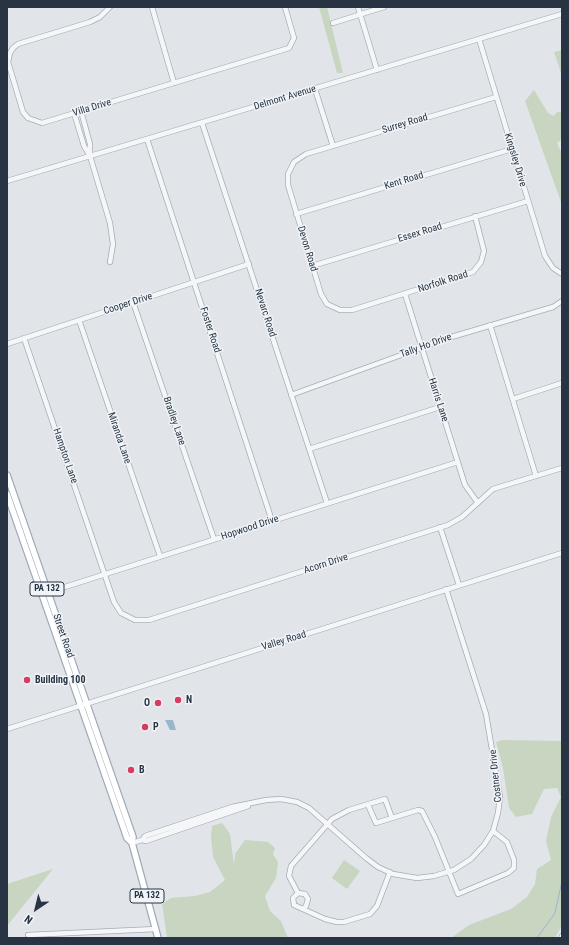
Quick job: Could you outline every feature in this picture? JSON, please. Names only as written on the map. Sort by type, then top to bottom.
[{"type":"main road","name":"Street Road","points":[[7,474],[133,837],[132,843],[158,938]]},
{"type":"main road","name":"Street Road","points":[[7,494],[127,838],[132,843]]},
{"type":"street","name":"Villa Drive","points":[[110,7],[100,17],[90,22],[18,44],[10,53],[8,62],[26,116],[32,120],[42,123],[289,48],[294,38],[285,7]]},
{"type":"street","points":[[152,7],[174,83]]},
{"type":"street","points":[[358,7],[377,70]]},
{"type":"street","points":[[333,23],[384,7]]},
{"type":"street","name":"Delmont Avenue","points":[[7,181],[562,14]]},
{"type":"street","name":"Kingsley Drive","points":[[479,39],[544,256],[553,268],[562,274]]},
{"type":"street","points":[[315,88],[332,146]]},
{"type":"street","name":"Surrey Road","points":[[313,152],[496,97]]},
{"type":"street","points":[[81,111],[90,144],[90,156]]},
{"type":"street","points":[[74,113],[84,146],[90,156],[111,228],[112,248],[110,262]]},
{"type":"street","name":"Nevarc Road","points":[[202,123],[327,504]]},
{"type":"street","name":"Foster Road","points":[[147,139],[272,521]]},
{"type":"street","name":"Kent Road","points":[[296,214],[512,149]]},
{"type":"street","name":"Devon Road","points":[[313,152],[298,158],[291,166],[288,174],[288,185],[322,296],[331,307],[346,311],[378,302]]},
{"type":"street","name":"Essex Road","points":[[312,266],[528,201]]},
{"type":"street","name":"Norfolk Road","points":[[378,302],[468,275],[477,268],[481,262],[484,251],[475,216]]},
{"type":"street","name":"Cooper Drive","points":[[7,344],[249,264]]},
{"type":"street","name":"Harris Lane","points":[[405,294],[468,491],[478,503]]},
{"type":"street","name":"Tally Ho Drive","points":[[291,395],[422,348],[553,306],[562,301]]},
{"type":"street","name":"Bradley Lane","points":[[133,302],[214,539]]},
{"type":"street","name":"Miranda Lane","points":[[79,320],[160,556]]},
{"type":"street","points":[[490,325],[536,476]]},
{"type":"street","name":"Hampton Lane","points":[[24,338],[105,574]]},
{"type":"street","points":[[513,399],[562,383]]},
{"type":"street","points":[[310,449],[440,407]]},
{"type":"street","name":"Hopwood Drive","points":[[42,594],[458,462]]},
{"type":"street","name":"Acorn Drive","points":[[105,574],[118,610],[131,619],[145,621],[457,521],[493,489],[562,468]]},
{"type":"street","points":[[440,527],[458,585]]},
{"type":"street","name":"Valley Road","points":[[7,729],[562,553]]},
{"type":"street","name":"Costner Drive","points":[[132,843],[142,840],[146,836],[232,807],[273,799],[297,802],[309,808],[366,858],[390,872],[407,877],[422,878],[449,871],[476,855],[493,831],[498,813],[500,797],[491,738],[484,707],[446,589]]},
{"type":"street","points":[[298,893],[289,876],[291,866],[328,824],[337,816],[349,810],[368,805],[385,798],[392,818]]},
{"type":"street","points":[[368,805],[376,823],[418,810],[422,811],[458,894],[513,870],[516,865],[507,842],[493,831]]},
{"type":"street","points":[[298,893],[295,895],[293,901],[297,907],[304,908],[313,914],[337,922],[344,922],[370,914],[377,906],[390,872]]},
{"type":"street","points":[[298,893],[305,894],[308,899],[308,903],[304,908]]},
{"type":"street","points":[[28,935],[156,929]]},
{"type":"green space","points":[[319,7],[327,7],[343,73],[337,73]]},
{"type":"green space","points":[[562,50],[562,76],[554,52]]},
{"type":"green space","points":[[534,90],[548,113],[554,116],[557,112],[562,112],[562,139],[557,143],[562,154],[562,205],[525,101]]},
{"type":"green space","points":[[503,740],[562,741],[562,925],[555,938],[451,938],[469,925],[511,909],[527,897],[535,884],[537,869],[551,860],[546,841],[551,817],[561,797],[557,788],[544,789],[532,814],[516,817],[509,808],[503,768],[496,742]]},
{"type":"green space","points":[[222,823],[230,834],[234,865],[235,854],[245,840],[268,842],[275,848],[273,854],[278,862],[276,878],[265,896],[270,911],[281,921],[288,938],[167,938],[162,904],[171,898],[195,896],[210,892],[225,880],[213,857],[211,837],[212,826]]},
{"type":"green space","points":[[344,860],[360,871],[347,889],[332,878]]},
{"type":"green space","points":[[53,869],[7,926],[7,884]]},
{"type":"water","points":[[165,720],[173,720],[176,730],[170,730]]},
{"type":"waterway","points":[[537,938],[555,913],[562,881]]},
{"type":"place","name":"Building 100","points":[[27,680]]},
{"type":"place","name":"N","points":[[178,700]]},
{"type":"place","name":"O","points":[[158,703]]},
{"type":"place","name":"P","points":[[145,727]]},
{"type":"place","name":"B","points":[[131,770]]}]
